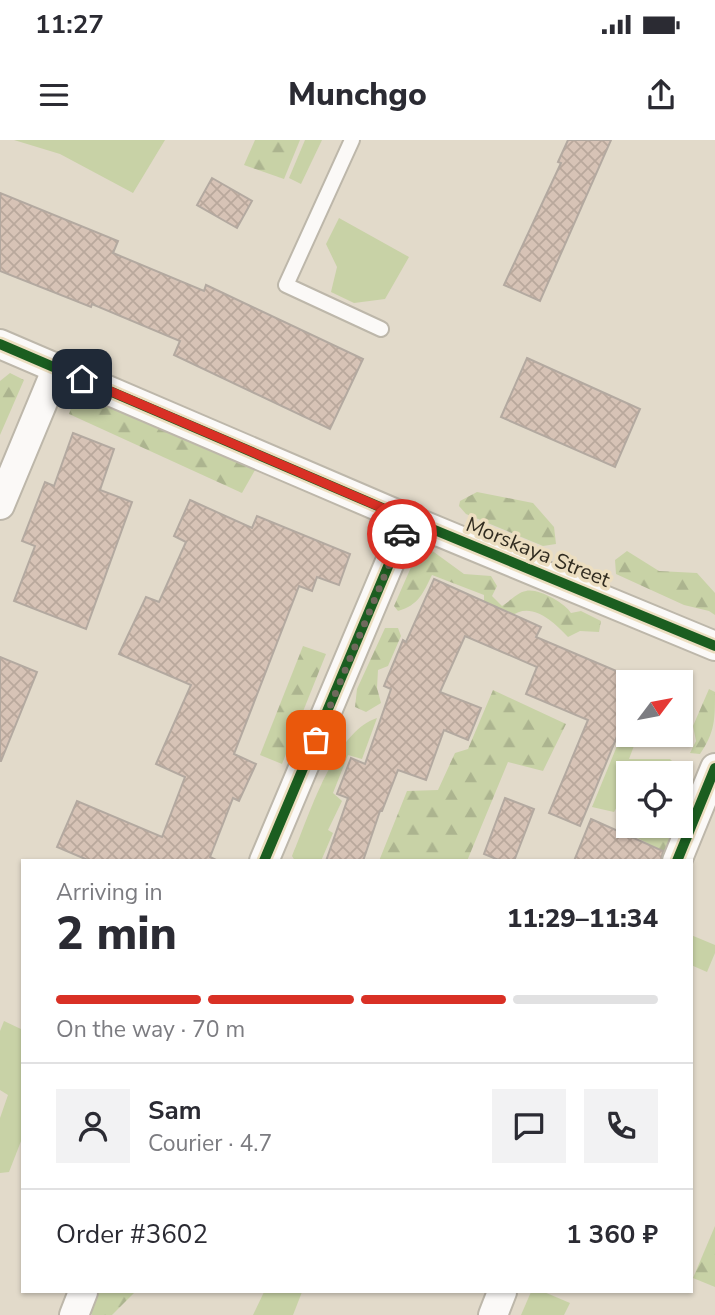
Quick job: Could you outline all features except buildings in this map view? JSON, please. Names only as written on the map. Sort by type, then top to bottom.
[{"type":"street","name":"Morskaya Street","points":[[0,344],[408,519],[715,646]]},
{"type":"street","points":[[0,505],[57,368]]},
{"type":"street","points":[[265,859],[408,519]]},
{"type":"street","points":[[678,859],[715,768]]},
{"type":"street","points":[[74,1315],[83,1293]]},
{"type":"street","points":[[493,1315],[502,1293]]},
{"type":"lane","points":[[352,140],[286,285],[381,329]]},
{"type":"green space","points":[[14,140],[165,140],[133,193],[60,154]]},
{"type":"green space","points":[[255,140],[300,140],[284,179],[244,165]]},
{"type":"green space","points":[[305,140],[322,140],[301,184],[289,178]]},
{"type":"green space","points":[[339,218],[409,257],[385,299],[354,303],[331,292],[337,267],[326,244]]},
{"type":"green space","points":[[10,373],[24,380],[0,435],[0,381]]},
{"type":"green space","points":[[77,391],[259,463],[242,493],[69,414]]},
{"type":"green space","points":[[477,492],[533,503],[554,527],[556,544],[543,546],[466,514],[459,506],[460,501]]},
{"type":"green space","points":[[427,547],[464,574],[491,576],[497,586],[492,596],[502,606],[523,592],[537,592],[557,601],[571,613],[581,611],[601,621],[599,632],[580,631],[568,637],[541,615],[526,611],[510,617],[484,605],[484,595],[432,575],[416,602],[398,611],[394,606],[419,549]]},
{"type":"green space","points":[[627,551],[659,571],[697,573],[715,593],[715,615],[684,605],[616,574],[615,560]]},
{"type":"green space","points":[[385,628],[398,628],[401,636],[388,666],[378,670],[377,688],[381,703],[366,712],[355,707],[357,689]]},
{"type":"green space","points":[[303,646],[326,654],[282,764],[260,755]]},
{"type":"green space","points":[[709,689],[715,692],[711,732],[700,754],[690,753],[696,741],[693,726]]},
{"type":"green space","points":[[493,690],[566,724],[543,771],[508,762],[468,859],[380,859],[407,791],[438,790],[455,753],[468,749]]},
{"type":"green space","points":[[377,718],[362,759],[348,755],[333,793],[342,801],[328,830],[333,833],[322,859],[294,859],[292,856],[325,777],[348,740],[362,726]]},
{"type":"green space","points":[[617,747],[634,747],[629,759],[672,761],[616,761],[616,808],[614,812],[592,807]]},
{"type":"green space","points":[[638,838],[673,838],[663,859],[643,859],[647,843]]},
{"type":"green space","points":[[693,936],[715,945],[715,953],[707,972],[693,966]]},
{"type":"green space","points":[[4,1021],[21,1029],[21,1141],[9,1172],[0,1173],[0,1118],[8,1095],[0,1090],[0,1031]]},
{"type":"green space","points":[[715,1226],[715,1287],[693,1278]]},
{"type":"green space","points":[[90,1293],[134,1293],[112,1315],[92,1315],[85,1302]]},
{"type":"green space","points":[[264,1293],[302,1293],[293,1315],[253,1315]]},
{"type":"green space","points":[[531,1293],[546,1293],[570,1303],[564,1315],[521,1315]]},
{"type":"cycle path","points":[[0,344],[408,519],[715,646]]},
{"type":"cycle path","points":[[265,859],[408,519]]},
{"type":"cycle path","points":[[678,859],[715,768]]},
{"type":"way so far","points":[[316,740],[402,534]]},
{"type":"route","points":[[82,379],[408,519],[402,534]]}]
